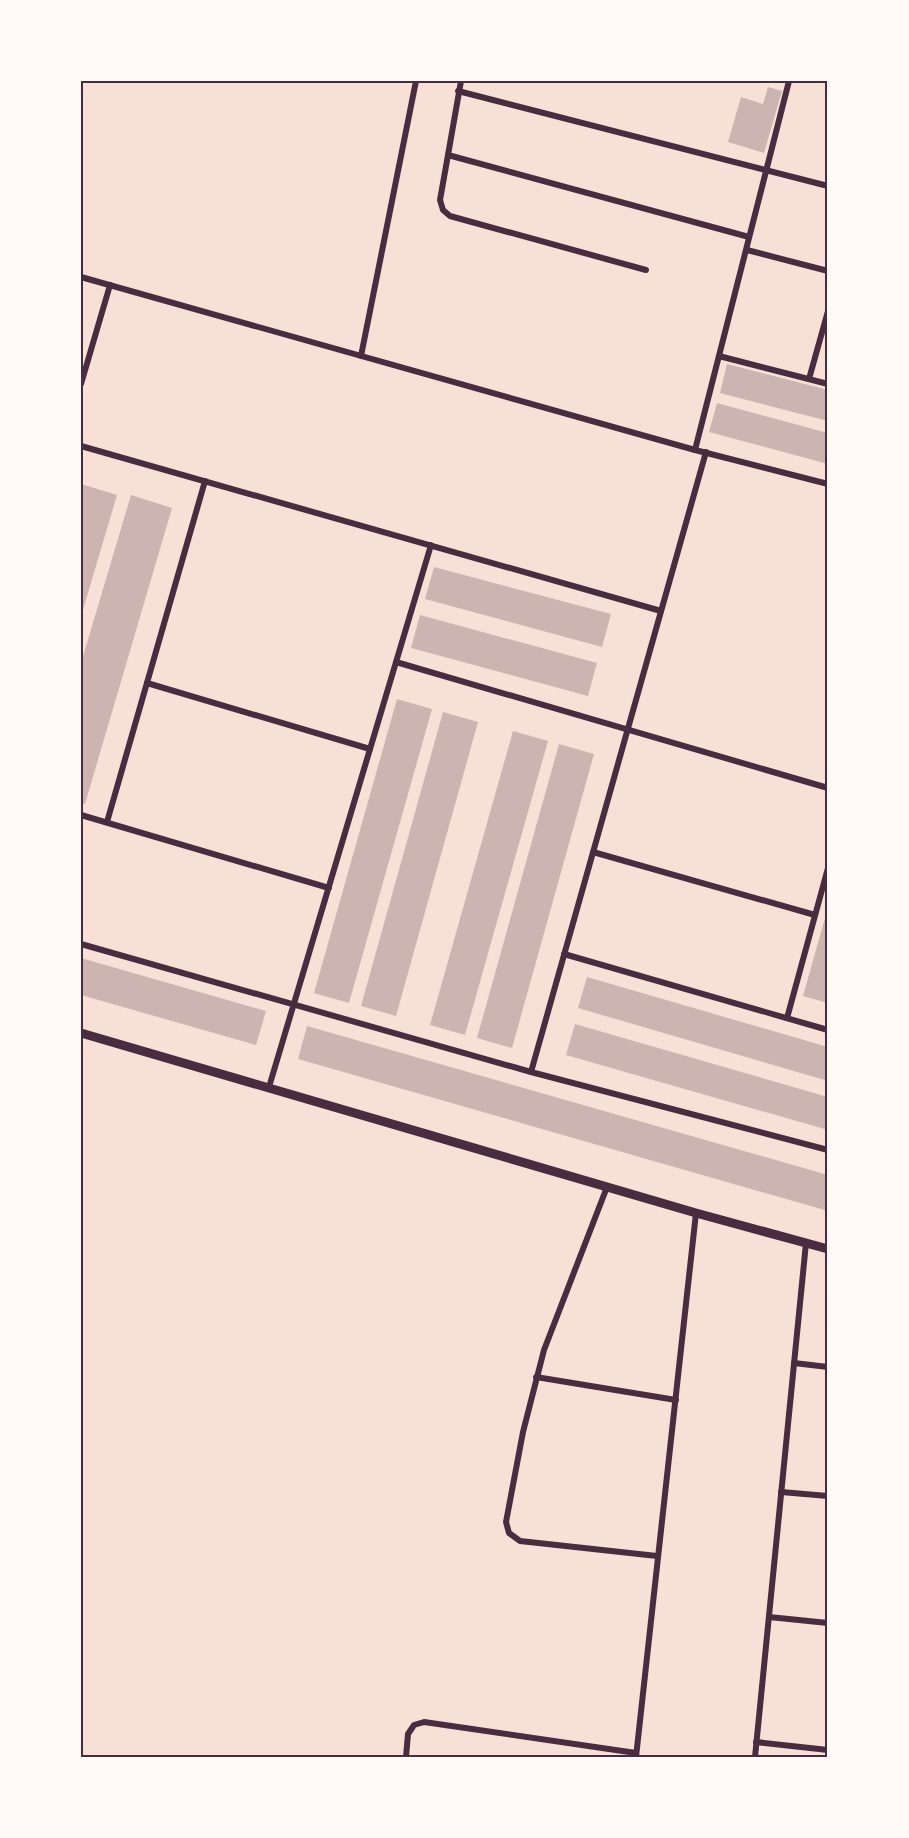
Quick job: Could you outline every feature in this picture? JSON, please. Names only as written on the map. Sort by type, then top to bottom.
[{"type":"street","points":[[361,356],[416,81]]},
{"type":"street","points":[[460,81],[440,200],[443,210],[450,216],[646,270]]},
{"type":"street","points":[[695,450],[789,81]]},
{"type":"street","points":[[458,91],[828,186]]},
{"type":"street","points":[[448,155],[749,237]]},
{"type":"street","points":[[747,250],[828,271]]},
{"type":"street","points":[[81,277],[695,450],[828,484]]},
{"type":"street","points":[[81,384],[110,285]]},
{"type":"street","points":[[809,379],[828,311]]},
{"type":"street","points":[[719,356],[828,384]]},
{"type":"street","points":[[81,446],[661,611]]},
{"type":"street","points":[[531,1072],[706,452]]},
{"type":"street","points":[[107,822],[206,481]]},
{"type":"street","points":[[269,1087],[431,545]]},
{"type":"street","points":[[396,662],[828,788]]},
{"type":"street","points":[[147,683],[370,750]]},
{"type":"street","points":[[81,815],[329,888]]},
{"type":"street","points":[[593,852],[815,915]]},
{"type":"street","points":[[787,1018],[828,868]]},
{"type":"street","points":[[81,944],[531,1072],[828,1150]]},
{"type":"street","points":[[564,954],[828,1030]]},
{"type":"street","points":[[81,1033],[696,1213],[828,1249]]},
{"type":"street","points":[[607,1187],[544,1350],[536,1377],[506,1522],[509,1533],[520,1541],[657,1556]]},
{"type":"street","points":[[406,1757],[408,1734],[414,1725],[424,1722],[636,1755],[696,1213]]},
{"type":"street","points":[[755,1757],[806,1243]]},
{"type":"street","points":[[794,1363],[828,1367]]},
{"type":"street","points":[[536,1377],[676,1400]]},
{"type":"street","points":[[781,1492],[828,1496]]},
{"type":"street","points":[[769,1617],[828,1623]]},
{"type":"street","points":[[756,1742],[828,1750]]},
{"type":"building","points":[[768,87],[782,91],[764,153],[728,142],[741,97],[763,104]]},
{"type":"building","points":[[727,364],[828,390],[828,421],[720,393]]},
{"type":"building","points":[[717,403],[828,433],[828,464],[709,432]]},
{"type":"building","points":[[81,484],[117,495],[82,613],[81,613]]},
{"type":"building","points":[[131,495],[172,508],[85,804],[81,803],[81,663]]},
{"type":"building","points":[[434,567],[611,614],[602,647],[425,599]]},
{"type":"building","points":[[420,615],[597,663],[588,696],[411,648]]},
{"type":"building","points":[[397,699],[432,709],[349,1003],[314,993]]},
{"type":"building","points":[[443,712],[478,722],[396,1016],[361,1006]]},
{"type":"building","points":[[513,731],[548,741],[465,1035],[430,1025]]},
{"type":"building","points":[[559,744],[594,754],[512,1048],[477,1038]]},
{"type":"building","points":[[828,911],[828,1003],[803,996]]},
{"type":"building","points":[[81,958],[266,1011],[256,1045],[81,995]]},
{"type":"building","points":[[587,977],[828,1047],[828,1081],[578,1008]]},
{"type":"building","points":[[575,1024],[828,1097],[828,1130],[566,1055]]},
{"type":"building","points":[[307,1026],[828,1175],[828,1211],[298,1059]]}]
